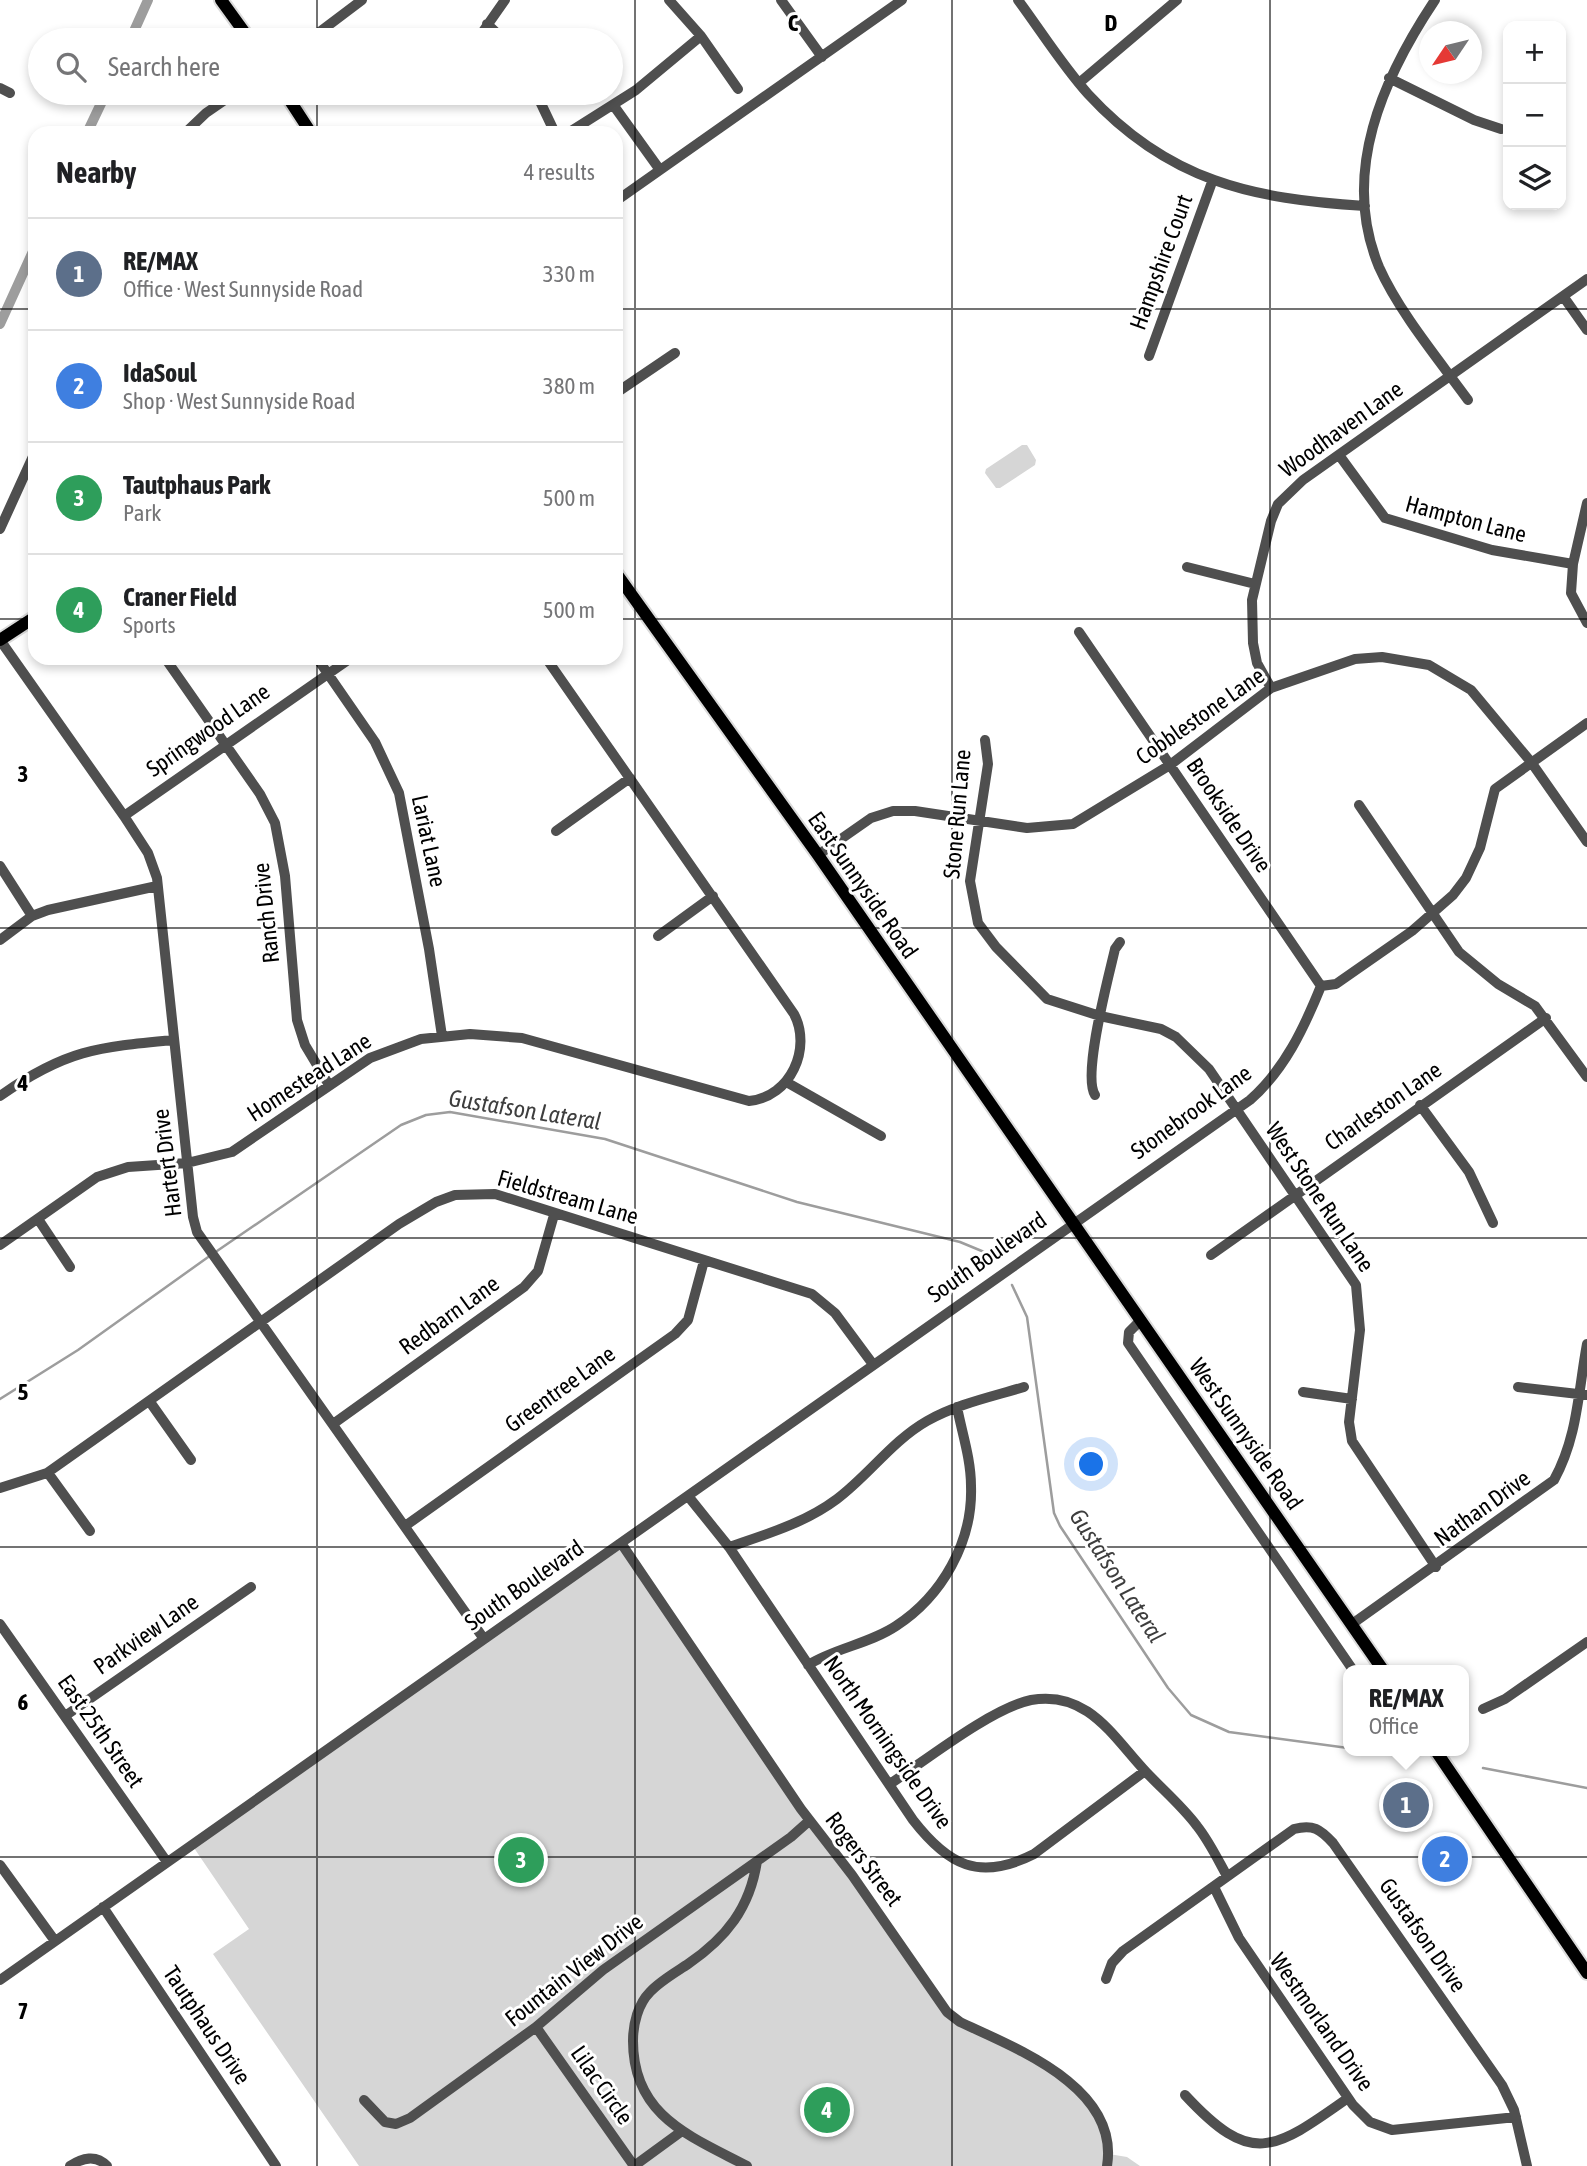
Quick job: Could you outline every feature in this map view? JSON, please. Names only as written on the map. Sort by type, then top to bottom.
[{"type":"main road","points":[[222,0],[242,28]]},
{"type":"main road","points":[[293,105],[306,126]]},
{"type":"main road","name":"East Sunnyside Road","points":[[623,583],[818,855],[1072,1224]]},
{"type":"main road","points":[[0,640],[28,622]]},
{"type":"main road","name":"West Sunnyside Road","points":[[1072,1224],[1380,1665]]},
{"type":"main road","points":[[1439,1756],[1587,1973]]},
{"type":"street","points":[[325,28],[362,0]]},
{"type":"street","points":[[484,28],[505,0]]},
{"type":"street","points":[[669,0],[701,36],[738,89]]},
{"type":"street","points":[[781,0],[822,57]]},
{"type":"street","points":[[623,196],[902,0]]},
{"type":"street","points":[[1018,0],[1079,83],[1129,133],[1164,157],[1212,182],[1307,202],[1365,206]]},
{"type":"street","points":[[1079,83],[1177,0]]},
{"type":"street","points":[[1435,0],[1389,78],[1373,123],[1366,158],[1365,206],[1372,245],[1389,286],[1468,400]]},
{"type":"street","points":[[487,24],[491,28]]},
{"type":"street","points":[[623,99],[701,36]]},
{"type":"street","points":[[1389,78],[1474,120],[1501,129]]},
{"type":"street","points":[[192,126],[218,105]]},
{"type":"street","points":[[542,105],[552,126]]},
{"type":"street","points":[[580,126],[614,106],[660,170]]},
{"type":"street","name":"Hampshire Court","points":[[1149,356],[1212,182]]},
{"type":"street","name":"Woodhaven Lane","points":[[1271,688],[1257,663],[1250,625],[1255,584],[1278,504],[1339,455],[1587,279]]},
{"type":"street","points":[[1563,296],[1587,330]]},
{"type":"street","points":[[623,388],[675,354]]},
{"type":"street","name":"Hampton Lane","points":[[1339,455],[1385,519],[1492,550],[1573,564]]},
{"type":"street","points":[[0,529],[28,467]]},
{"type":"street","points":[[1587,503],[1573,564],[1571,593],[1587,623]]},
{"type":"street","points":[[1187,567],[1255,584]]},
{"type":"street","name":"Brookside Drive","points":[[1079,632],[1321,986]]},
{"type":"street","name":"Hartert Drive","points":[[0,640],[149,853],[157,886],[193,1217],[211,1255],[484,1639]]},
{"type":"street","name":"Cobblestone Lane","points":[[818,855],[871,818],[893,811],[1027,828],[1073,824],[1170,765],[1271,688],[1355,659],[1382,657],[1429,665],[1471,690],[1531,762],[1587,842]]},
{"type":"street","name":"Ranch Drive","points":[[170,665],[260,794],[275,823],[285,876],[297,1020],[305,1045],[329,1085]]},
{"type":"street","name":"Lariat Lane","points":[[322,665],[374,742],[399,793],[427,936],[442,1036]]},
{"type":"street","name":"Springwood Lane","points":[[124,816],[339,665]]},
{"type":"street","points":[[551,665],[799,1022],[800,1044],[785,1085],[881,1136]]},
{"type":"street","points":[[1321,986],[1335,984],[1433,914],[1466,877],[1480,848],[1496,789],[1587,723]]},
{"type":"street","name":"Stone Run Lane","points":[[985,740],[988,764],[970,881],[973,905],[984,932],[1034,989],[1047,999],[1100,1016],[1161,1028],[1193,1052],[1220,1085]]},
{"type":"street","points":[[556,831],[630,778]]},
{"type":"street","points":[[1359,805],[1433,914],[1471,964],[1498,984],[1525,998],[1546,1018],[1587,1077]]},
{"type":"street","points":[[0,866],[32,916]]},
{"type":"street","points":[[0,940],[32,916],[48,910],[157,886]]},
{"type":"street","points":[[658,936],[713,896]]},
{"type":"street","points":[[1095,1095],[1091,1079],[1100,1016],[1115,949],[1120,942]]},
{"type":"street","name":"Stonebrook Lane","points":[[1072,1224],[1236,1110],[1265,1086],[1295,1043],[1321,986]]},
{"type":"street","name":"Charleston Lane","points":[[1211,1255],[1546,1018]]},
{"type":"street","name":"Homestead Lane","points":[[0,1245],[97,1177],[115,1170],[187,1163],[232,1152],[370,1058],[402,1044],[442,1036],[496,1034],[522,1038],[749,1101],[768,1097],[785,1085]]},
{"type":"street","points":[[0,1096],[29,1075],[71,1055],[111,1046],[174,1040]]},
{"type":"street","name":"West Stone Run Lane","points":[[1220,1085],[1350,1273],[1359,1295],[1360,1330],[1349,1422],[1352,1441],[1436,1567]]},
{"type":"street","points":[[1420,1105],[1469,1172],[1493,1223]]},
{"type":"street","name":"Fieldstream Lane","points":[[0,1488],[25,1483],[48,1473],[399,1224],[436,1202],[464,1193],[495,1194],[812,1294],[823,1301],[872,1363]]},
{"type":"street","name":"Redbarn Lane","points":[[333,1424],[524,1287],[538,1270],[554,1214]]},
{"type":"street","points":[[38,1219],[70,1267]]},
{"type":"street","name":"South Boulevard","points":[[0,1980],[1072,1224]]},
{"type":"street","name":"Greentree Lane","points":[[405,1526],[675,1334],[688,1320],[704,1261]]},
{"type":"street","points":[[1141,1320],[1129,1332],[1128,1343],[1350,1665]]},
{"type":"street","name":"Nathan Drive","points":[[1352,1624],[1436,1567],[1554,1480],[1573,1438],[1584,1394],[1587,1344]]},
{"type":"street","points":[[729,1547],[793,1525],[821,1510],[905,1436],[957,1407],[1024,1387]]},
{"type":"street","points":[[1518,1387],[1584,1394]]},
{"type":"street","points":[[1303,1392],[1352,1399]]},
{"type":"street","points":[[149,1402],[191,1460]]},
{"type":"street","points":[[808,1665],[895,1626],[926,1603],[941,1586],[965,1532],[970,1510],[969,1464],[957,1407]]},
{"type":"street","points":[[48,1473],[90,1531]]},
{"type":"street","name":"North Morningside Drive","points":[[688,1496],[729,1547],[913,1820],[939,1850],[974,1868],[998,1869],[1034,1854],[1145,1771]]},
{"type":"street","name":"Rogers Street","points":[[621,1543],[808,1821],[852,1875],[947,2012],[960,2022],[1050,2065],[1070,2081],[1100,2120],[1108,2140],[1107,2166]]},
{"type":"street","name":"Parkview Lane","points":[[65,1716],[251,1587]]},
{"type":"street","name":"East 25th Street","points":[[1,1626],[167,1862]]},
{"type":"street","points":[[1483,1709],[1505,1699],[1587,1642]]},
{"type":"street","points":[[890,1784],[1007,1709],[1032,1700],[1063,1701],[1095,1714],[1199,1828],[1227,1876],[1123,1951],[1112,1963],[1106,1979]]},
{"type":"street","name":"Fountain View Drive","points":[[364,2100],[385,2122],[396,2124],[430,2104],[537,2027],[603,1970],[757,1861],[808,1821]]},
{"type":"street","name":"Gustafson Drive","points":[[1227,1876],[1294,1829],[1308,1826],[1318,1828],[1333,1843],[1502,2085],[1516,2118],[1527,2166]]},
{"type":"street","points":[[747,2166],[682,2131],[658,2113],[643,2090],[633,2046],[635,2019],[651,1991],[710,1949],[728,1931],[750,1893],[757,1861]]},
{"type":"street","points":[[0,1865],[55,1941]]},
{"type":"street","name":"Westmorland Drive","points":[[1214,1887],[1239,1938],[1348,2098],[1370,2122],[1392,2130],[1516,2118]]},
{"type":"street","name":"Tautphaus Drive","points":[[103,1907],[276,2166]]},
{"type":"street","name":"Lilac Circle","points":[[537,2027],[634,2166]]},
{"type":"street","points":[[1185,2095],[1207,2125],[1232,2147],[1263,2151],[1280,2147],[1348,2098]]},
{"type":"street","points":[[634,2166],[682,2131]]},
{"type":"street","points":[[74,2164],[99,2159],[107,2166]]},
{"type":"shaded area","points":[[1022,445],[1027,445],[1036,460],[1035,465],[996,488],[985,473],[986,469]]},
{"type":"shaded area","points":[[621,1543],[947,2012],[1050,2065],[1099,2120],[1109,2154],[1127,2157],[1140,2166],[359,2166],[213,1954],[249,1929],[192,1845]]},
{"type":"waterway","points":[[135,28],[148,0]]},
{"type":"waterway","points":[[90,126],[100,105]]},
{"type":"waterway","points":[[0,324],[28,262]]},
{"type":"waterway","name":"Gustafson Lateral","points":[[217,1251],[401,1125],[426,1115],[450,1112],[605,1139],[797,1202],[960,1242],[989,1254]]},
{"type":"waterway","name":"Gustafson Lateral","points":[[0,1399],[78,1350],[211,1255]]},
{"type":"waterway","name":"Gustafson Lateral","points":[[1012,1285],[1027,1317],[1054,1513],[1168,1688],[1191,1715],[1229,1732],[1343,1747]]},
{"type":"waterway","name":"Gustafson Lateral","points":[[1483,1768],[1587,1788]]},
{"type":"place","name":"RE/MAX","points":[[1406,1805]]},
{"type":"place","name":"IdaSoul","points":[[1445,1859]]},
{"type":"place","name":"Tautphaus Park","points":[[521,1860]]},
{"type":"place","name":"Craner Field","points":[[827,2110]]}]
